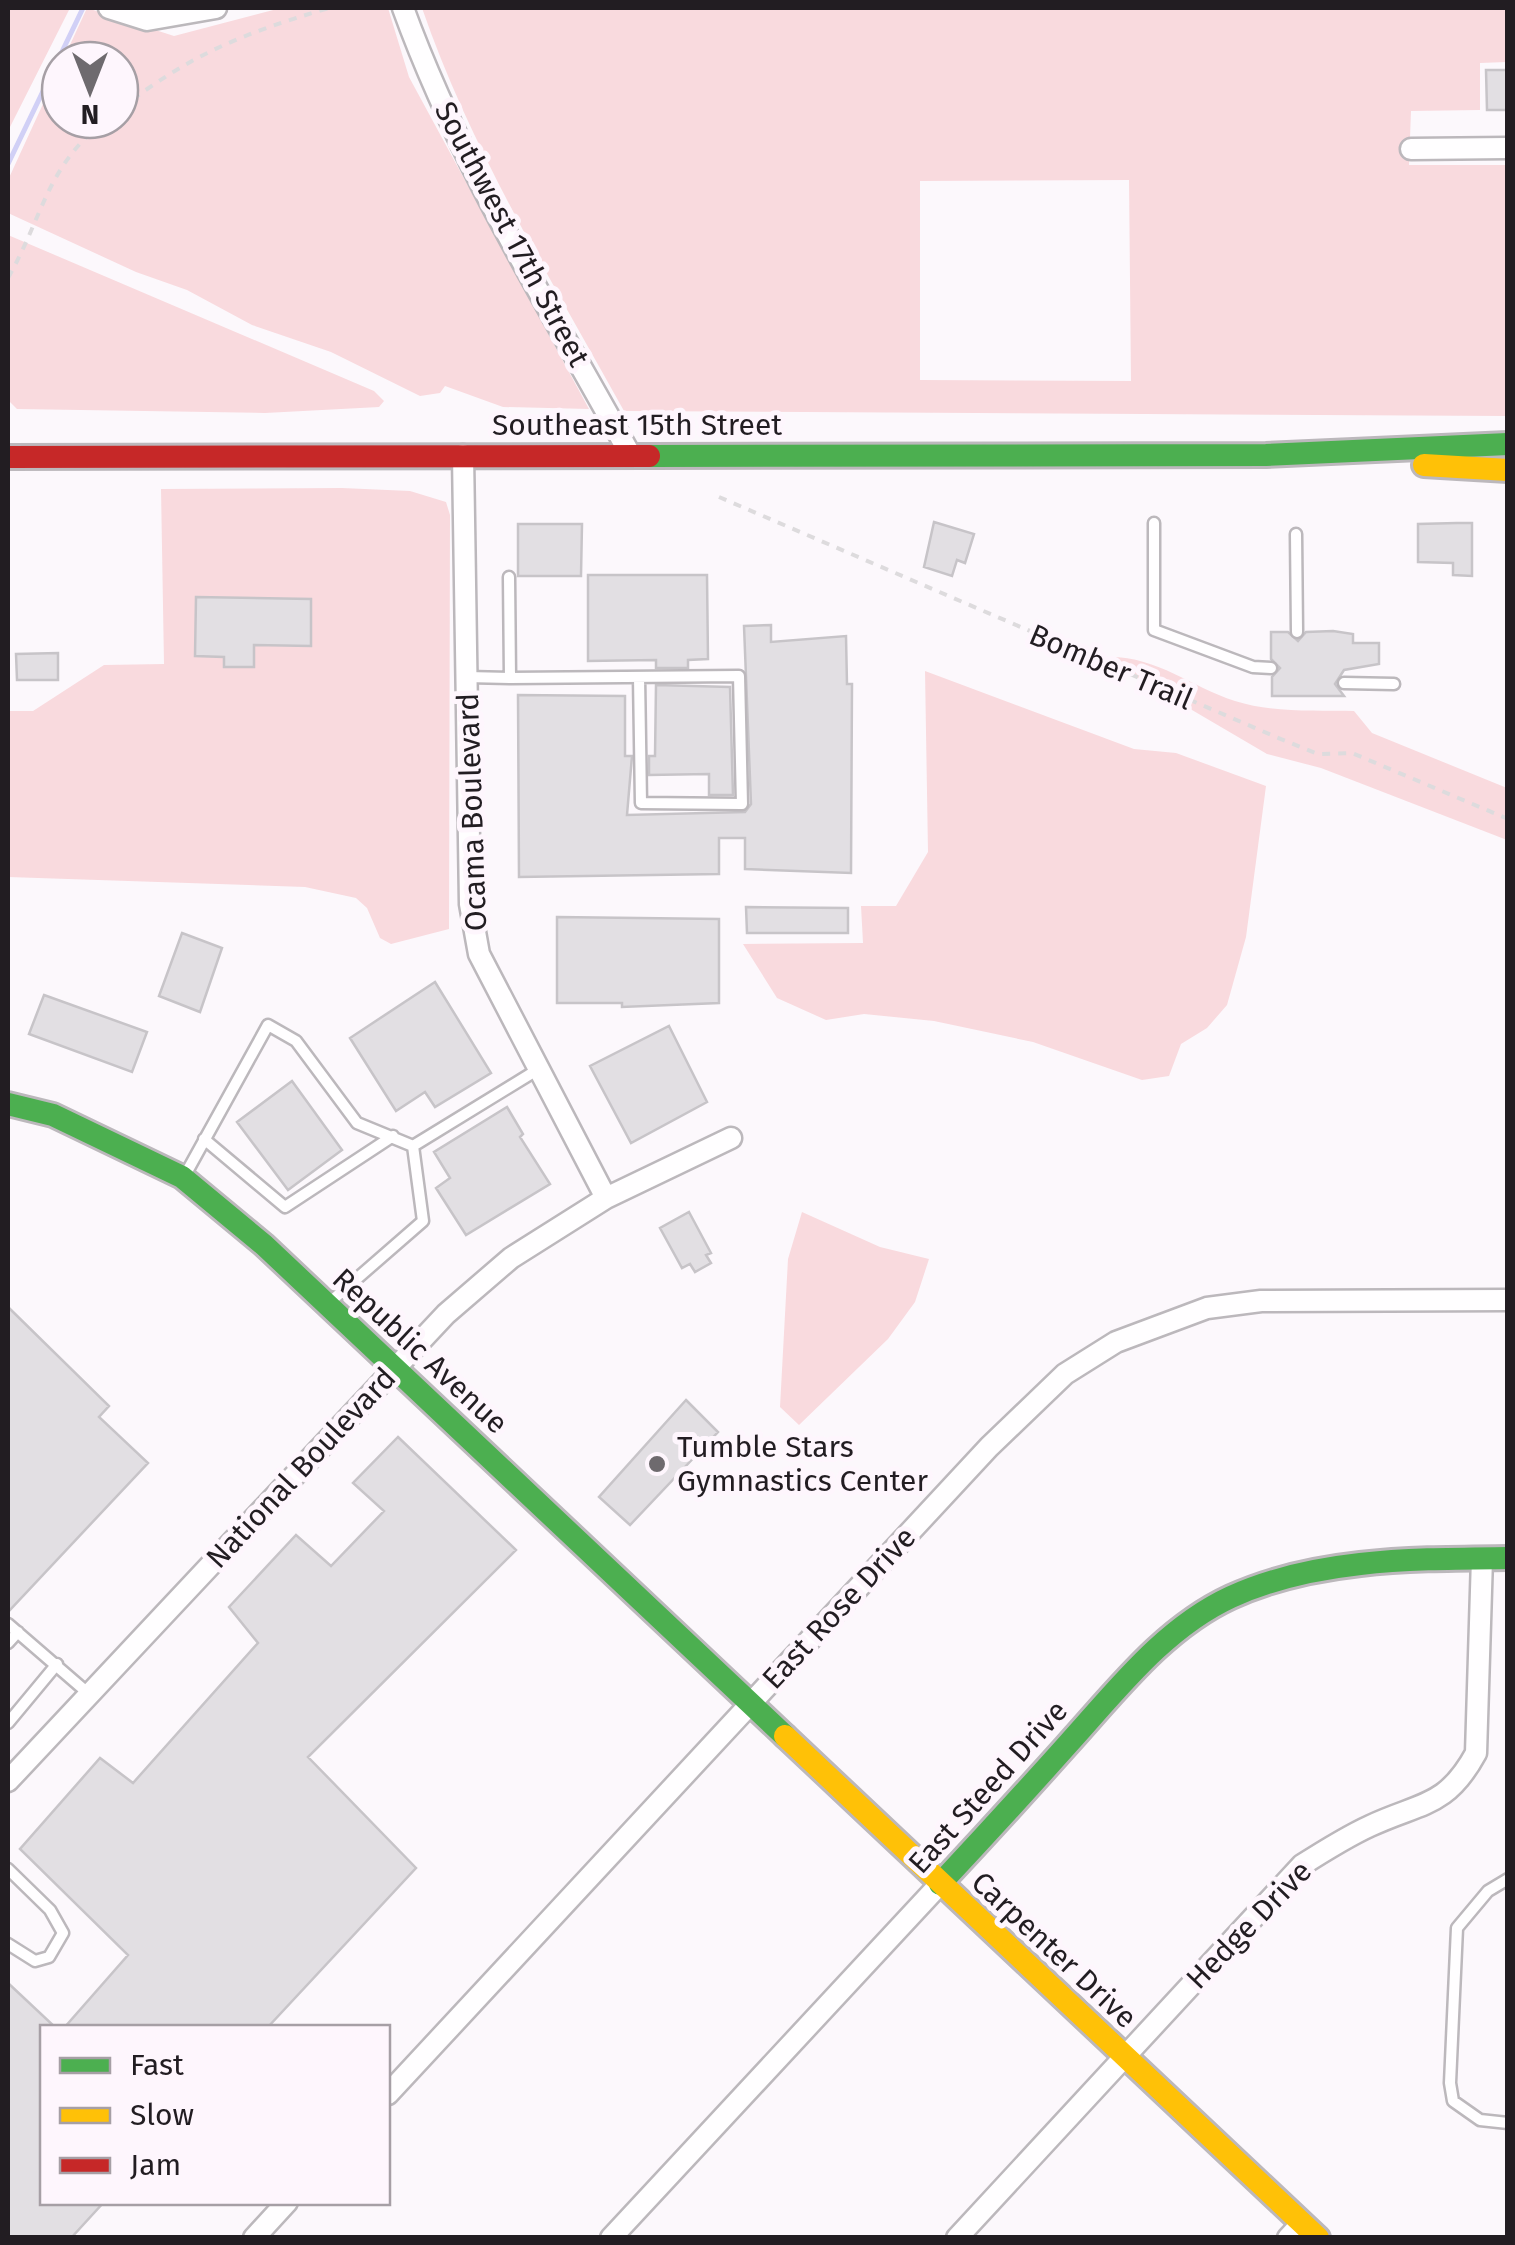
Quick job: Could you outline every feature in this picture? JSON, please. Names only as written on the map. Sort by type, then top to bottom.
[{"type":"street","points":[[109,8],[147,20],[216,8]]},
{"type":"street","name":"Southwest 17th Street","points":[[403,8],[436,91],[490,198],[631,456]]},
{"type":"street","points":[[1411,149],[1508,148]]},
{"type":"street","name":"Southeast 15th Street","points":[[8,456],[1266,454],[1508,444]]},
{"type":"street","name":"Southeast 15th Street","points":[[1266,454],[1508,470]]},
{"type":"street","name":"Ocama Boulevard","points":[[463,456],[470,904],[479,954],[606,1198]]},
{"type":"street","name":"Republic Avenue","points":[[8,1104],[71,1122],[183,1178],[395,1368],[750,1704]]},
{"type":"street","name":"National Boulevard","points":[[8,1781],[446,1314],[511,1258],[606,1198],[731,1138]]},
{"type":"street","name":"East Rose Drive","points":[[390,2092],[1034,1400],[1065,1374],[1116,1342],[1207,1308],[1261,1301],[1508,1300]]},
{"type":"street","name":"Hedge Drive","points":[[958,2238],[1302,1865],[1372,1824],[1442,1798],[1461,1781],[1476,1753],[1482,1558]]},
{"type":"street","name":"East Steed Drive","points":[[611,2238],[1157,1646],[1209,1610],[1256,1586],[1401,1560],[1508,1558]]},
{"type":"street","name":"Carpenter Drive","points":[[750,1704],[1125,2058],[1302,2233]]},
{"type":"street","points":[[254,2238],[284,2205]]},
{"type":"lane","points":[[1154,522],[1154,630],[1253,667],[1272,668]]},
{"type":"lane","points":[[1296,534],[1297,632]]},
{"type":"lane","points":[[510,577],[510,678]]},
{"type":"lane","points":[[467,677],[739,676],[742,804],[641,803],[639,677]]},
{"type":"lane","points":[[1344,683],[1394,684]]},
{"type":"lane","points":[[183,1178],[268,1025],[296,1041],[357,1123],[414,1146]]},
{"type":"lane","points":[[414,1146],[537,1070]]},
{"type":"lane","points":[[204,1139],[286,1207],[393,1136]]},
{"type":"lane","points":[[326,1305],[423,1221],[414,1146]]},
{"type":"lane","points":[[8,1624],[89,1694]]},
{"type":"lane","points":[[8,1643],[18,1632]]},
{"type":"lane","points":[[8,1723],[57,1664]]},
{"type":"lane","points":[[8,1869],[50,1910],[63,1933],[49,1957],[35,1961],[8,1944]]},
{"type":"lane","points":[[1508,1879],[1488,1891],[1457,1928],[1450,2083],[1453,2101],[1480,2120],[1508,2123]]},
{"type":"path","points":[[140,95],[203,52],[241,34],[329,8]]},
{"type":"path","points":[[8,278],[44,192],[80,140]]},
{"type":"path","name":"Bomber Trail","points":[[720,496],[1276,737],[1318,754],[1352,754],[1508,819]]},
{"type":"shaded area","points":[[8,8],[70,8],[54,40],[40,40],[40,68],[8,131]]},
{"type":"shaded area","points":[[87,8],[174,36],[281,8],[388,8],[409,77],[589,409],[503,407],[445,386],[440,393],[420,396],[331,352],[252,325],[187,290],[136,272],[8,213],[8,180],[40,110],[40,140],[140,140],[140,40],[72,40]]},
{"type":"shaded area","points":[[422,8],[1507,8],[1507,62],[1480,63],[1480,110],[1411,111],[1409,165],[1507,165],[1507,416],[624,411],[488,163]],"holes":[[[1129,180],[1131,381],[920,380],[920,181]]]},
{"type":"shaded area","points":[[8,235],[374,391],[384,401],[379,407],[265,413],[17,409],[8,400]]},
{"type":"shaded area","points":[[161,489],[410,491],[446,502],[450,515],[449,929],[391,944],[380,938],[367,908],[356,898],[305,887],[8,877],[8,711],[33,711],[104,665],[164,664]]},
{"type":"shaded area","points":[[1110,657],[1144,662],[1249,705],[1354,711],[1372,733],[1507,788],[1507,840],[1321,768],[1267,754],[1117,666]]},
{"type":"shaded area","points":[[925,671],[1134,749],[1176,753],[1266,786],[1246,937],[1227,1005],[1207,1028],[1181,1044],[1169,1076],[1142,1080],[1033,1042],[934,1021],[864,1014],[826,1020],[777,998],[743,944],[863,943],[861,906],[896,906],[928,852]]},
{"type":"shaded area","points":[[802,1212],[880,1247],[929,1259],[915,1302],[888,1339],[799,1425],[780,1407],[788,1259]]},
{"type":"building","points":[[1486,70],[1508,70],[1508,110],[1487,110]]},
{"type":"building","points":[[934,522],[974,534],[965,563],[957,560],[952,576],[924,567]]},
{"type":"building","points":[[1472,523],[1472,576],[1453,575],[1453,563],[1418,562],[1418,524]]},
{"type":"building","points":[[518,524],[582,524],[581,576],[518,576]]},
{"type":"building","points":[[588,575],[707,575],[708,659],[688,660],[688,668],[656,668],[656,660],[588,661]]},
{"type":"building","points":[[196,597],[311,599],[311,646],[254,645],[254,667],[224,667],[224,657],[195,656]]},
{"type":"building","points":[[771,625],[771,642],[846,636],[847,684],[852,684],[851,873],[745,869],[745,838],[719,838],[719,874],[519,877],[518,695],[625,696],[625,756],[632,756],[627,815],[745,812],[751,804],[744,626]]},
{"type":"building","points":[[1271,632],[1288,632],[1298,641],[1306,632],[1353,634],[1353,643],[1379,643],[1379,664],[1344,670],[1335,684],[1344,696],[1272,696],[1272,677],[1280,668],[1271,659]]},
{"type":"building","points":[[58,653],[58,680],[17,680],[16,654]]},
{"type":"building","points":[[656,685],[730,687],[733,795],[709,795],[709,774],[649,775],[649,756],[655,756]]},
{"type":"building","points":[[746,907],[848,908],[848,933],[747,933]]},
{"type":"building","points":[[557,917],[719,919],[719,1003],[622,1007],[622,1003],[557,1003]]},
{"type":"building","points":[[182,933],[222,948],[200,1012],[159,996]]},
{"type":"building","points":[[435,982],[491,1073],[435,1107],[425,1092],[396,1111],[350,1038]]},
{"type":"building","points":[[44,995],[147,1032],[132,1072],[29,1034]]},
{"type":"building","points":[[669,1026],[707,1102],[631,1143],[590,1066]]},
{"type":"building","points":[[292,1081],[342,1150],[288,1190],[237,1122]]},
{"type":"building","points":[[507,1107],[523,1134],[520,1137],[550,1184],[466,1235],[436,1188],[450,1178],[434,1152]]},
{"type":"building","points":[[689,1212],[711,1253],[706,1255],[711,1263],[695,1272],[690,1264],[682,1268],[660,1228]]},
{"type":"building","points":[[8,1307],[109,1406],[99,1417],[148,1463],[8,1612]]},
{"type":"building","name":"Tumble Stars Gymnastics Center","points":[[686,1400],[718,1432],[630,1525],[599,1497]]},
{"type":"building","points":[[398,1437],[516,1550],[308,1757],[416,1868],[270,2025],[67,2025],[128,1955],[20,1849],[100,1758],[133,1783],[258,1643],[229,1607],[296,1535],[331,1566],[384,1511],[353,1483]]},
{"type":"building","points":[[8,1983],[53,2025],[40,2025],[40,2205],[101,2205],[71,2238],[8,2238]]},
{"type":"waterway","points":[[8,164],[83,8]]},
{"type":"traffic: fast","points":[[649,456],[1266,455],[1508,444]]},
{"type":"traffic: fast","points":[[8,1104],[53,1115],[182,1177],[264,1245],[785,1736]]},
{"type":"traffic: fast","points":[[940,1884],[1143,1662],[1207,1610],[1264,1584],[1332,1568],[1403,1560],[1508,1558]]},
{"type":"traffic: slow","points":[[1424,465],[1508,470]]},
{"type":"traffic: slow","points":[[785,1736],[1318,2238]]},
{"type":"traffic: jam","points":[[8,457],[649,456]]},
{"type":"place","name":"Tumble Stars Gymnastics Center","points":[[657,1464]]}]
